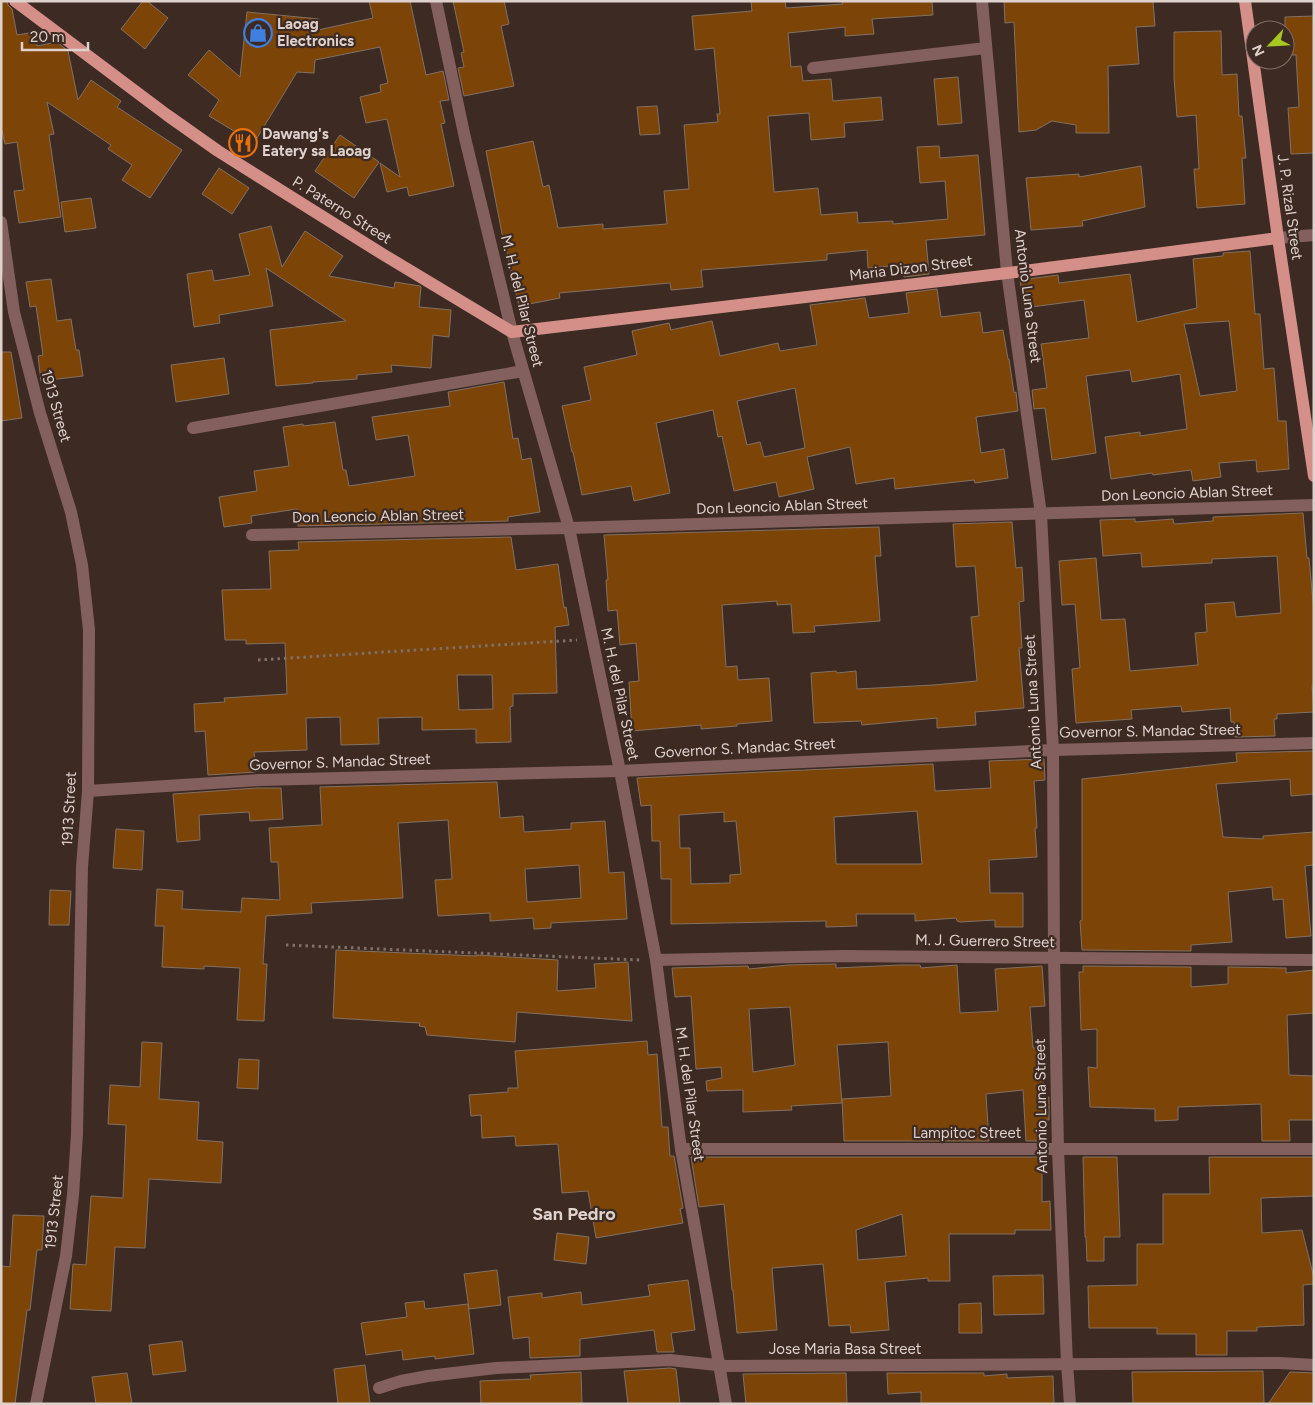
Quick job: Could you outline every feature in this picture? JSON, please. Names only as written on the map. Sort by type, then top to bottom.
[{"type":"main road","name":"P. Paterno Street","points":[[15,1],[167,115],[218,150],[384,255],[512,332]]},
{"type":"main road","name":"J. P. Rizal Street","points":[[1245,1],[1314,476]]},
{"type":"main road","name":"Maria Dizon Street","points":[[512,332],[1278,238]]},
{"type":"street","name":"M. H. del Pilar Street","points":[[436,1],[465,138],[512,332],[569,528],[620,771],[656,960],[681,1149],[726,1404]]},
{"type":"street","name":"Antonio Luna Street","points":[[982,1],[1007,272],[1041,514],[1053,750],[1054,958],[1058,1149],[1070,1404]]},
{"type":"street","points":[[813,68],[986,48]]},
{"type":"street","name":"1913 Street","points":[[1,222],[14,312],[40,413],[70,512],[82,565],[90,630],[88,791],[82,867],[77,1134],[73,1195],[66,1256],[36,1404]]},
{"type":"street","name":"Maria Dizon Street","points":[[1278,238],[1314,235]]},
{"type":"street","points":[[193,428],[523,371]]},
{"type":"street","name":"Don Leoncio Ablan Street","points":[[252,535],[569,528],[1314,505]]},
{"type":"street","name":"Governor S. Mandac Street","points":[[88,791],[260,780],[620,771],[1053,750],[1314,743]]},
{"type":"street","name":"M. J. Guerrero Street","points":[[656,960],[843,956],[1314,960]]},
{"type":"street","name":"Lampitoc Street","points":[[681,1149],[1314,1149]]},
{"type":"street","name":"Jose Maria Basa Street","points":[[379,1388],[401,1381],[428,1376],[496,1368],[670,1360],[719,1365],[1280,1363],[1314,1365]]},
{"type":"path","points":[[258,660],[592,640]]},
{"type":"path","points":[[286,945],[656,960]]},
{"type":"building","points":[[1,1],[7,1],[12,9],[17,35],[35,32],[37,46],[57,42],[68,51],[78,100],[91,80],[121,101],[117,107],[182,150],[150,198],[122,180],[132,165],[108,149],[111,145],[47,102],[54,134],[49,135],[61,217],[19,223],[14,191],[24,190],[17,142],[5,144],[1,127]]},
{"type":"building","points":[[143,1],[147,1],[168,18],[145,49],[121,29]]},
{"type":"building","points":[[369,1],[410,1],[426,75],[443,71],[449,100],[440,101],[445,123],[441,124],[454,186],[409,196],[407,187],[387,192],[380,163],[400,177],[387,119],[366,123],[360,97],[381,92],[380,85],[388,83],[380,47],[315,60],[314,73],[297,72],[254,143],[209,116],[219,100],[188,75],[209,50],[240,77],[247,12],[319,19],[318,30],[373,18]]},
{"type":"building","points":[[453,1],[504,1],[509,24],[501,26],[514,86],[464,96],[458,68],[464,67],[461,53],[464,52]]},
{"type":"building","points":[[751,1],[785,1],[786,8],[843,4],[842,1],[932,1],[933,15],[872,19],[874,34],[845,36],[845,27],[788,33],[791,67],[801,66],[803,81],[831,79],[833,101],[881,97],[883,120],[844,123],[845,137],[811,140],[809,113],[768,116],[774,192],[818,188],[821,215],[857,212],[858,223],[893,221],[893,224],[948,219],[945,181],[920,183],[917,147],[939,146],[940,158],[978,155],[985,235],[926,240],[929,274],[904,277],[902,265],[868,268],[867,250],[827,254],[827,260],[701,270],[703,287],[671,290],[670,283],[559,293],[560,298],[519,306],[505,249],[486,151],[533,141],[543,187],[549,185],[558,228],[603,224],[603,229],[667,224],[664,191],[689,189],[684,125],[718,122],[717,114],[720,114],[714,48],[695,50],[692,16],[752,11]]},
{"type":"building","points":[[1004,1],[1153,1],[1155,26],[1136,27],[1139,64],[1108,66],[1109,133],[1076,133],[1076,125],[1052,121],[1036,130],[1019,132],[1014,22],[1005,23]]},
{"type":"building","points":[[1314,16],[1314,153],[1291,154],[1288,108],[1299,107],[1295,55],[1295,20],[1285,20],[1285,17]]},
{"type":"building","points":[[1221,31],[1222,75],[1237,74],[1239,116],[1242,116],[1246,158],[1242,158],[1245,204],[1197,208],[1194,169],[1199,169],[1196,115],[1177,117],[1174,78],[1174,32]]},
{"type":"building","points":[[958,77],[962,123],[938,125],[934,79]]},
{"type":"building","points":[[657,106],[660,134],[640,135],[637,107]]},
{"type":"building","points":[[340,135],[379,162],[354,198],[315,171]]},
{"type":"building","points":[[1141,166],[1145,207],[1082,221],[1083,226],[1031,230],[1026,178],[1079,174],[1079,177]]},
{"type":"building","points":[[219,168],[249,188],[232,214],[202,194]]},
{"type":"building","points":[[91,198],[96,228],[65,232],[61,202]]},
{"type":"building","points":[[271,226],[282,267],[305,231],[343,256],[329,276],[394,288],[395,282],[420,286],[419,307],[451,310],[449,337],[433,335],[431,368],[391,365],[392,372],[357,375],[357,379],[276,386],[270,330],[346,321],[266,268],[273,306],[219,315],[220,323],[194,327],[187,274],[212,270],[214,281],[250,275],[239,234]]},
{"type":"building","points":[[1250,251],[1255,314],[1260,314],[1264,369],[1274,368],[1278,421],[1286,421],[1289,469],[1257,472],[1256,460],[1219,463],[1221,477],[1193,481],[1191,470],[1111,479],[1105,437],[1140,432],[1140,436],[1187,429],[1180,374],[1132,382],[1130,370],[1086,376],[1096,453],[1052,460],[1045,408],[1034,409],[1032,390],[1047,388],[1041,344],[1089,338],[1084,300],[1024,308],[1020,280],[1058,275],[1059,283],[1130,274],[1137,322],[1197,308],[1193,259],[1223,256],[1223,253]],"holes":[[[1229,321],[1237,391],[1200,396],[1184,324]]]},
{"type":"building","points":[[51,279],[57,321],[71,319],[83,376],[41,381],[38,356],[43,355],[36,306],[30,307],[26,282]]},
{"type":"building","points":[[937,289],[941,317],[980,312],[983,333],[1003,330],[1018,411],[976,417],[981,453],[1004,449],[1008,478],[975,483],[974,480],[895,489],[894,478],[856,484],[850,447],[807,457],[814,489],[779,497],[776,482],[734,491],[722,436],[718,437],[713,410],[656,423],[670,493],[634,501],[631,486],[582,495],[562,406],[591,400],[584,367],[637,355],[632,331],[669,323],[671,330],[712,321],[720,356],[778,343],[780,351],[817,345],[810,305],[865,298],[869,318],[909,313],[906,293]],"holes":[[[795,388],[805,448],[764,457],[760,442],[747,445],[737,401]]]},
{"type":"building","points":[[1,352],[11,352],[22,418],[1,421]]},
{"type":"building","points":[[224,358],[229,394],[176,402],[171,365]]},
{"type":"building","points":[[504,382],[513,439],[518,438],[522,460],[531,458],[540,512],[508,517],[508,521],[298,526],[297,509],[251,516],[252,523],[224,527],[219,497],[257,491],[254,471],[289,466],[283,427],[335,422],[343,470],[346,470],[349,486],[415,476],[408,435],[376,440],[372,417],[450,406],[448,392]]},
{"type":"building","points":[[1303,513],[1314,612],[1314,685],[1312,685],[1314,712],[1277,714],[1277,719],[1274,719],[1275,736],[1235,737],[1234,722],[1231,722],[1230,708],[1182,712],[1181,706],[1131,710],[1132,719],[1076,723],[1072,669],[1080,668],[1075,604],[1062,605],[1059,561],[1096,558],[1101,620],[1125,619],[1130,671],[1198,665],[1195,633],[1207,632],[1205,604],[1234,602],[1236,617],[1281,613],[1277,556],[1212,559],[1212,563],[1142,567],[1141,553],[1103,556],[1100,520],[1135,519],[1135,522],[1173,519],[1174,524],[1213,521],[1213,517]]},
{"type":"building","points":[[1012,522],[1016,568],[1022,567],[1024,601],[1019,602],[1022,648],[1019,648],[1024,708],[975,712],[976,725],[937,728],[937,718],[862,725],[861,721],[814,723],[811,673],[856,671],[857,689],[977,681],[971,617],[979,616],[975,566],[956,567],[953,524]]},
{"type":"building","points":[[879,527],[881,556],[875,556],[880,621],[814,626],[815,632],[793,633],[791,604],[777,605],[777,601],[722,605],[726,667],[737,666],[738,680],[769,678],[772,721],[701,729],[701,725],[632,731],[629,682],[639,681],[636,643],[620,645],[617,610],[608,611],[606,580],[608,580],[604,535]]},
{"type":"building","points":[[511,537],[516,570],[558,564],[564,608],[566,607],[569,625],[555,627],[557,693],[513,694],[513,706],[510,707],[511,742],[476,743],[476,729],[422,730],[422,717],[378,718],[379,744],[341,745],[340,717],[306,718],[307,750],[254,752],[256,772],[208,775],[205,731],[195,732],[194,704],[225,702],[224,698],[287,694],[285,643],[246,644],[246,640],[225,640],[222,590],[271,589],[269,551],[299,550],[298,542]],"holes":[[[457,675],[492,675],[493,709],[459,710]]]},
{"type":"building","points":[[1314,751],[1314,794],[1291,796],[1290,779],[1216,784],[1223,837],[1263,839],[1263,836],[1314,832],[1314,865],[1305,866],[1311,936],[1286,938],[1283,899],[1273,900],[1272,887],[1228,892],[1232,942],[1191,945],[1191,951],[1082,950],[1080,921],[1082,920],[1082,779],[1237,762],[1236,753]]},
{"type":"building","points":[[1044,759],[1045,780],[1034,781],[1037,857],[989,860],[990,893],[1023,893],[1023,927],[995,927],[995,920],[960,922],[956,918],[915,921],[915,914],[856,914],[857,926],[826,927],[826,921],[671,924],[671,879],[661,879],[660,841],[652,841],[651,805],[641,806],[637,778],[933,764],[935,791],[991,788],[989,761]],"holes":[[[917,811],[922,864],[836,864],[834,817]],[[724,812],[724,822],[736,821],[741,874],[730,875],[730,883],[691,884],[690,848],[680,848],[679,815]]]},
{"type":"building","points":[[497,782],[500,818],[523,816],[524,832],[571,829],[571,823],[605,821],[609,873],[624,872],[627,919],[551,923],[551,928],[534,929],[533,918],[490,921],[490,913],[438,916],[435,880],[452,879],[448,820],[398,823],[403,898],[311,903],[312,913],[266,916],[263,964],[267,964],[264,1021],[237,1020],[240,968],[204,966],[204,969],[162,967],[164,926],[155,926],[157,889],[183,891],[182,909],[241,912],[242,898],[280,900],[278,862],[271,862],[269,828],[322,825],[320,787]],"holes":[[[579,865],[581,898],[527,902],[525,869]]]},
{"type":"building","points":[[281,788],[283,819],[250,821],[249,812],[199,815],[200,840],[177,842],[173,794]]},
{"type":"building","points":[[116,829],[144,831],[142,870],[113,868]]},
{"type":"building","points":[[50,890],[71,891],[69,925],[49,925]]},
{"type":"building","points":[[336,950],[558,960],[557,991],[596,988],[594,964],[628,962],[632,1021],[517,1012],[515,1042],[427,1035],[425,1027],[419,1026],[420,1023],[333,1018]]},
{"type":"building","points":[[836,964],[836,968],[920,965],[921,968],[957,965],[960,1013],[998,1011],[995,969],[1042,966],[1045,1006],[1030,1007],[1033,1048],[1044,1048],[1043,1098],[1049,1097],[1049,1120],[1041,1120],[1042,1141],[1026,1141],[1023,1090],[986,1094],[989,1141],[844,1141],[842,1099],[891,1096],[888,1042],[837,1045],[842,1103],[791,1106],[792,1110],[743,1112],[743,1090],[707,1091],[706,1081],[722,1078],[721,1067],[696,1069],[691,996],[675,997],[672,968],[748,966],[749,969],[788,965]],"holes":[[[790,1007],[795,1065],[753,1072],[749,1009]]]},
{"type":"building","points":[[1083,966],[1191,967],[1191,987],[1228,984],[1228,967],[1286,968],[1286,973],[1314,970],[1314,1013],[1287,1015],[1289,1075],[1314,1076],[1314,1120],[1289,1120],[1290,1141],[1262,1141],[1261,1104],[1178,1107],[1178,1120],[1155,1121],[1155,1109],[1090,1107],[1088,1067],[1097,1068],[1097,1029],[1081,1030],[1079,972],[1083,972]]},
{"type":"building","points":[[647,1041],[648,1055],[657,1054],[662,1127],[668,1127],[670,1156],[674,1156],[683,1208],[680,1209],[683,1223],[596,1238],[588,1191],[562,1193],[558,1144],[516,1146],[515,1136],[482,1138],[481,1115],[471,1116],[469,1095],[508,1092],[508,1088],[518,1088],[515,1051]]},
{"type":"building","points":[[142,1042],[162,1043],[159,1099],[199,1102],[197,1140],[223,1142],[221,1183],[149,1179],[145,1248],[115,1247],[111,1311],[70,1309],[73,1264],[86,1265],[91,1196],[123,1198],[126,1125],[108,1124],[110,1085],[140,1087]]},
{"type":"building","points":[[239,1059],[259,1060],[258,1089],[237,1088]]},
{"type":"building","points":[[691,1157],[1042,1157],[1042,1202],[1050,1201],[1051,1230],[1015,1230],[1015,1234],[949,1234],[950,1281],[928,1281],[928,1278],[885,1282],[889,1330],[851,1333],[850,1325],[829,1326],[823,1264],[772,1268],[777,1330],[737,1333],[724,1204],[699,1207]],"holes":[[[902,1214],[906,1256],[858,1260],[856,1230]]]},
{"type":"building","points":[[1083,1157],[1117,1157],[1120,1237],[1104,1237],[1104,1261],[1087,1261]]},
{"type":"building","points":[[1209,1157],[1314,1157],[1314,1196],[1261,1198],[1262,1233],[1302,1230],[1314,1278],[1314,1284],[1303,1285],[1304,1325],[1257,1327],[1257,1331],[1227,1331],[1227,1355],[1196,1355],[1196,1334],[1157,1334],[1157,1328],[1089,1328],[1088,1286],[1137,1285],[1137,1244],[1163,1244],[1163,1194],[1210,1194]]},
{"type":"building","points":[[13,1215],[44,1216],[42,1250],[37,1250],[30,1310],[27,1310],[15,1404],[1,1404],[1,1266],[10,1267]]},
{"type":"building","points":[[557,1233],[589,1237],[586,1264],[554,1260]]},
{"type":"building","points":[[497,1270],[501,1305],[469,1309],[464,1274]]},
{"type":"building","points":[[1043,1275],[1044,1314],[994,1315],[993,1276]]},
{"type":"building","points":[[688,1280],[695,1330],[671,1333],[674,1352],[657,1352],[654,1330],[580,1339],[580,1356],[530,1358],[529,1337],[513,1339],[508,1297],[542,1293],[542,1298],[581,1292],[582,1305],[650,1296],[648,1285]]},
{"type":"building","points":[[424,1301],[425,1309],[468,1304],[474,1354],[435,1359],[435,1356],[403,1360],[402,1350],[366,1355],[361,1323],[407,1317],[405,1303]]},
{"type":"building","points":[[981,1303],[982,1333],[959,1333],[959,1304]]},
{"type":"building","points":[[182,1341],[186,1371],[153,1375],[149,1345]]},
{"type":"building","points":[[365,1365],[370,1404],[338,1404],[334,1369]]},
{"type":"building","points":[[676,1369],[680,1404],[628,1404],[624,1371]]},
{"type":"building","points":[[1263,1371],[1264,1404],[1133,1404],[1132,1372]]},
{"type":"building","points":[[581,1372],[582,1404],[481,1404],[480,1381],[531,1379],[530,1375]]},
{"type":"building","points":[[1290,1372],[1314,1373],[1314,1404],[1268,1404]]},
{"type":"building","points":[[127,1373],[132,1404],[96,1404],[92,1377]]},
{"type":"building","points":[[846,1373],[847,1404],[746,1404],[743,1374]]},
{"type":"building","points":[[887,1373],[984,1373],[984,1376],[1007,1374],[1007,1378],[1053,1376],[1054,1404],[921,1404],[921,1392],[888,1394]]},
{"type":"place","name":"Laoag Electronics","points":[[258,33]]},
{"type":"place","name":"Dawang's Eatery sa Laoag","points":[[243,143]]},
{"type":"district","name":"San Pedro","points":[[574,1214]]}]
